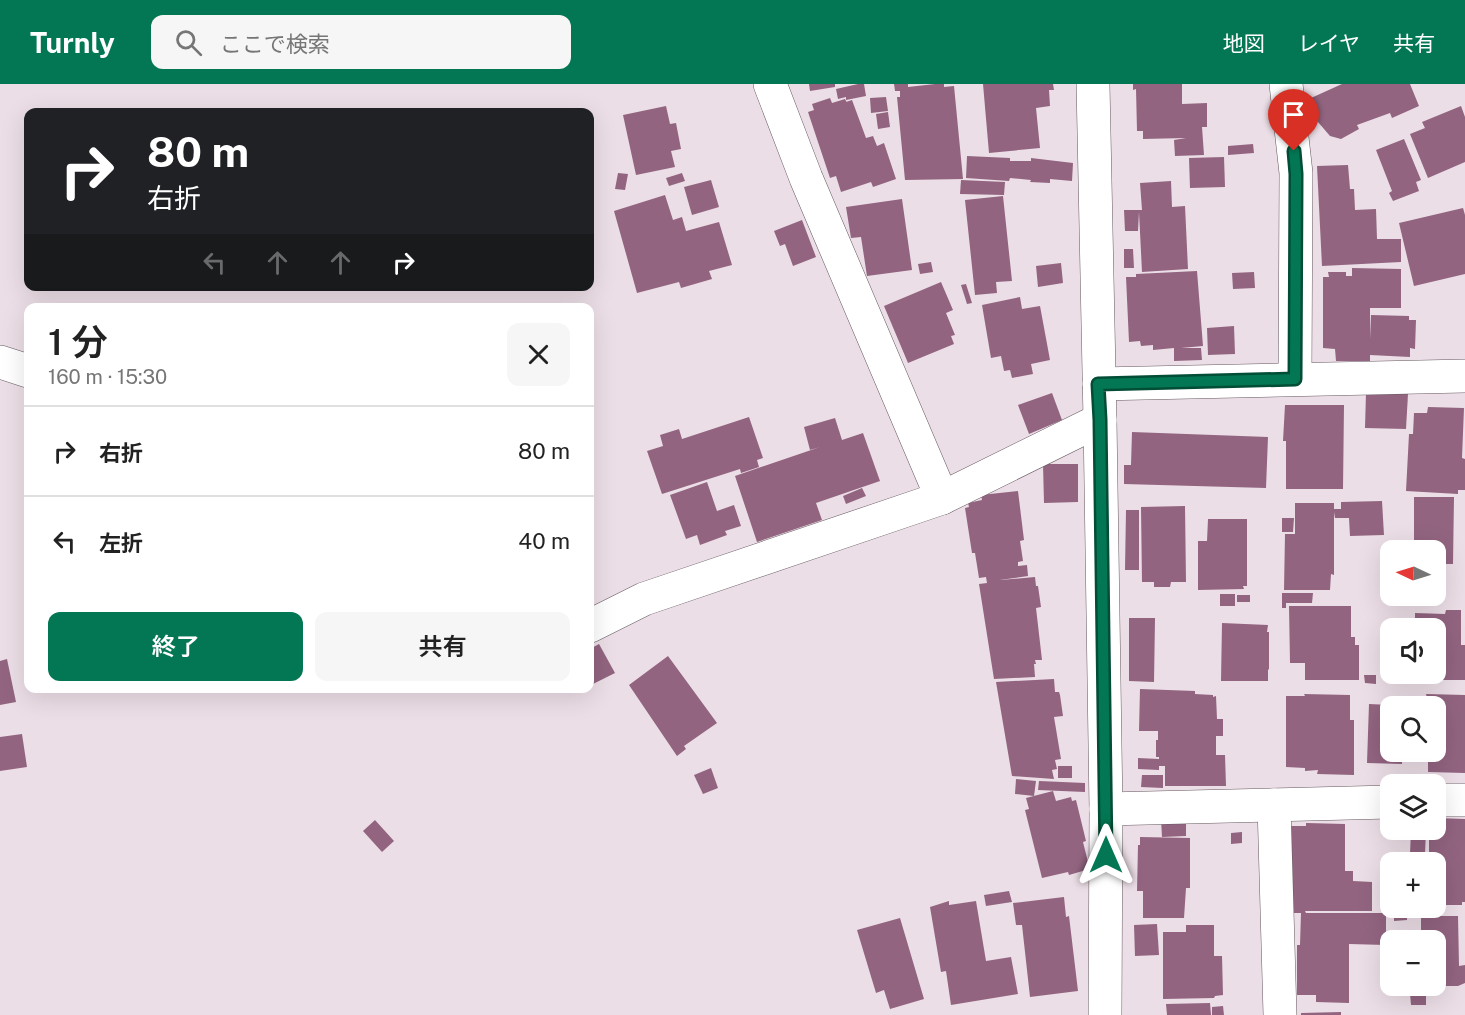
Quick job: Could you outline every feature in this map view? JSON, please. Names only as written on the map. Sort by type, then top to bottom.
[{"type":"street","points":[[770,84],[806,178],[942,498]]},
{"type":"street","points":[[1093,84],[1106,809],[1105,1015],[1099,1015]]},
{"type":"street","points":[[1286,84],[1296,174],[1295,379]]},
{"type":"street","points":[[0,362],[24,370]]},
{"type":"street","points":[[1098,384],[1465,376]]},
{"type":"street","points":[[594,624],[644,599],[942,498],[1100,420]]},
{"type":"street","points":[[1446,800],[1465,800]]},
{"type":"street","points":[[1106,809],[1380,801]]},
{"type":"street","points":[[1274,805],[1280,1015]]},
{"type":"building","points":[[809,84],[835,84],[835,87],[810,91]]},
{"type":"building","points":[[864,84],[866,96],[846,100],[846,97],[838,99],[836,89]]},
{"type":"building","points":[[894,84],[908,84],[908,87],[935,84],[944,84],[944,87],[954,86],[963,179],[905,180],[897,97],[900,97],[900,91],[895,91]]},
{"type":"building","points":[[983,84],[1053,84],[1054,90],[1049,90],[1050,106],[1036,108],[1040,148],[989,153]]},
{"type":"building","points":[[1133,84],[1182,84],[1182,104],[1207,103],[1207,127],[1202,127],[1204,155],[1175,156],[1174,140],[1186,138],[1143,139],[1143,131],[1137,131],[1136,89],[1133,90]]},
{"type":"building","points":[[1342,84],[1410,84],[1419,106],[1392,118],[1390,113],[1357,125],[1359,129],[1341,139],[1330,136],[1312,115],[1311,98]]},
{"type":"building","points":[[886,97],[888,111],[871,113],[870,98]]},
{"type":"building","points":[[830,98],[832,103],[845,99],[846,102],[852,100],[866,138],[873,136],[877,146],[884,143],[896,179],[873,187],[871,182],[841,192],[836,176],[830,178],[808,112],[814,110],[812,104]]},
{"type":"building","points":[[666,106],[670,124],[676,123],[681,149],[671,151],[675,167],[636,175],[623,115]]},
{"type":"building","points":[[1461,106],[1465,117],[1465,162],[1428,178],[1410,134],[1425,128],[1422,122]]},
{"type":"building","points":[[888,112],[890,127],[878,129],[876,114]]},
{"type":"building","points":[[1404,139],[1421,180],[1416,182],[1419,191],[1393,201],[1389,193],[1392,191],[1376,150]]},
{"type":"building","points":[[1253,144],[1254,153],[1228,155],[1228,146]]},
{"type":"building","points":[[967,156],[1010,158],[1010,161],[1031,161],[1031,158],[1073,163],[1072,181],[1050,179],[1050,183],[1010,178],[1009,181],[966,178]]},
{"type":"building","points":[[1224,157],[1225,187],[1190,188],[1189,158]]},
{"type":"building","points":[[1348,165],[1350,189],[1354,189],[1355,210],[1376,209],[1377,239],[1401,239],[1401,262],[1322,266],[1317,166]]},
{"type":"building","points":[[618,173],[628,174],[625,190],[615,189]]},
{"type":"building","points":[[682,173],[685,181],[669,186],[666,178]]},
{"type":"building","points":[[711,180],[719,207],[692,215],[684,187]]},
{"type":"building","points":[[961,180],[1005,182],[1004,195],[960,194]]},
{"type":"building","points":[[1171,181],[1172,207],[1185,206],[1188,269],[1142,272],[1139,212],[1138,231],[1125,231],[1124,210],[1142,210],[1140,183]]},
{"type":"building","points":[[665,195],[673,220],[682,217],[686,231],[719,222],[732,265],[709,271],[712,279],[681,288],[679,282],[637,293],[614,211]]},
{"type":"building","points":[[1003,196],[1012,281],[996,282],[997,293],[975,295],[965,200]]},
{"type":"building","points":[[902,199],[912,270],[867,276],[861,237],[851,238],[846,207]]},
{"type":"building","points":[[1463,208],[1465,274],[1414,286],[1399,223]]},
{"type":"building","points":[[802,220],[816,257],[793,266],[785,244],[780,246],[774,231]]},
{"type":"building","points":[[1124,249],[1133,249],[1134,268],[1124,268]]},
{"type":"building","points":[[931,262],[933,272],[920,274],[918,264]]},
{"type":"building","points":[[1061,263],[1063,283],[1038,287],[1036,266]]},
{"type":"building","points":[[1352,268],[1401,269],[1401,308],[1370,308],[1370,339],[1371,315],[1409,316],[1409,320],[1416,320],[1415,349],[1410,348],[1410,357],[1370,355],[1370,361],[1336,361],[1335,349],[1323,348],[1323,277],[1329,277],[1328,272],[1346,272],[1346,276],[1352,276]]},
{"type":"building","points":[[1197,271],[1203,346],[1181,348],[1201,348],[1202,360],[1174,361],[1174,348],[1153,350],[1153,345],[1141,346],[1140,341],[1129,342],[1126,277],[1136,277],[1136,274]]},
{"type":"building","points":[[1254,272],[1255,288],[1233,289],[1232,273]]},
{"type":"building","points":[[941,282],[953,310],[946,313],[955,335],[951,336],[954,344],[908,363],[884,306]]},
{"type":"building","points":[[966,284],[972,303],[967,304],[961,285]]},
{"type":"building","points":[[1020,297],[1022,309],[1040,306],[1050,360],[1031,364],[1033,374],[1012,378],[1010,370],[1004,371],[1001,356],[991,358],[982,305]]},
{"type":"building","points":[[1234,326],[1235,354],[1208,355],[1207,328]]},
{"type":"building","points":[[1052,393],[1062,420],[1029,434],[1018,405]]},
{"type":"building","points":[[1366,393],[1408,394],[1406,429],[1365,428]]},
{"type":"building","points":[[1285,405],[1344,405],[1343,489],[1286,489],[1286,441],[1283,441]]},
{"type":"building","points":[[1428,407],[1464,408],[1462,458],[1465,459],[1465,490],[1458,490],[1458,494],[1406,491],[1409,434],[1413,434],[1414,413],[1427,413]]},
{"type":"building","points":[[749,417],[763,458],[757,460],[759,467],[741,473],[740,469],[662,494],[647,451],[663,446],[660,435],[679,429],[682,439]]},
{"type":"building","points":[[835,418],[842,440],[863,433],[880,481],[816,503],[822,520],[757,542],[735,476],[820,447],[810,450],[804,427]]},
{"type":"building","points":[[1132,432],[1268,437],[1266,488],[1124,484],[1124,465],[1131,465]]},
{"type":"building","points":[[1043,464],[1078,464],[1078,502],[1044,503]]},
{"type":"building","points":[[707,482],[717,511],[734,505],[741,526],[725,531],[727,535],[700,545],[697,535],[686,539],[670,495]]},
{"type":"building","points":[[862,488],[866,496],[846,504],[843,496]]},
{"type":"building","points":[[1018,491],[1024,540],[1020,541],[1023,561],[1018,562],[1018,566],[1027,565],[1028,576],[1000,580],[1035,577],[1041,607],[1036,608],[1042,660],[1035,660],[1035,677],[994,679],[979,584],[987,583],[986,577],[979,578],[975,553],[972,553],[965,508],[969,507],[968,503],[982,500],[981,495]]},
{"type":"building","points":[[1414,497],[1454,497],[1453,564],[1446,564],[1446,540],[1414,540]]},
{"type":"building","points":[[1382,501],[1384,535],[1350,536],[1349,518],[1335,518],[1334,512],[1334,575],[1331,574],[1330,590],[1284,590],[1285,534],[1295,534],[1295,503],[1334,503],[1334,509],[1341,509],[1341,502]]},
{"type":"building","points":[[1185,506],[1186,582],[1171,582],[1170,587],[1154,587],[1154,582],[1142,582],[1141,507]]},
{"type":"building","points":[[1126,510],[1139,510],[1139,570],[1125,570]]},
{"type":"building","points":[[1282,518],[1294,518],[1293,532],[1282,532]]},
{"type":"building","points":[[1208,519],[1247,519],[1247,586],[1243,586],[1244,589],[1198,590],[1198,541],[1207,541]]},
{"type":"building","points":[[1282,593],[1313,593],[1312,603],[1286,603],[1286,608],[1282,608]]},
{"type":"building","points":[[1220,594],[1235,594],[1235,606],[1220,606]]},
{"type":"building","points":[[1237,595],[1250,595],[1250,602],[1237,602]]},
{"type":"building","points":[[1289,606],[1351,606],[1351,637],[1355,637],[1355,645],[1359,645],[1359,680],[1305,680],[1305,663],[1290,663]]},
{"type":"building","points":[[1446,610],[1461,610],[1461,645],[1465,645],[1465,680],[1446,680],[1446,618],[1415,618],[1415,613],[1445,614]]},
{"type":"building","points":[[1129,618],[1155,618],[1154,682],[1129,681]]},
{"type":"building","points":[[1222,623],[1268,625],[1268,681],[1221,681]]},
{"type":"building","points":[[599,644],[615,673],[594,684],[594,647]]},
{"type":"building","points":[[668,656],[717,723],[684,746],[686,749],[677,756],[629,685]]},
{"type":"building","points":[[7,659],[16,702],[0,705],[0,661]]},
{"type":"building","points":[[1364,675],[1376,675],[1376,684],[1365,683]]},
{"type":"building","points":[[1054,679],[1055,692],[1059,692],[1060,695],[1063,716],[1054,717],[1061,759],[1055,760],[1057,769],[1052,770],[1054,779],[1012,776],[996,682]]},
{"type":"building","points":[[1140,689],[1195,691],[1195,694],[1216,696],[1217,719],[1223,719],[1223,736],[1216,736],[1216,755],[1225,755],[1226,786],[1165,786],[1165,766],[1159,766],[1159,770],[1138,769],[1138,758],[1159,759],[1156,757],[1158,731],[1139,731]]},
{"type":"building","points":[[1304,694],[1350,695],[1350,720],[1354,720],[1354,775],[1317,774],[1318,770],[1305,771],[1305,768],[1286,767],[1286,696],[1305,696]]},
{"type":"building","points":[[1426,694],[1465,695],[1465,773],[1428,772],[1428,762],[1446,762],[1446,696],[1426,696]]},
{"type":"building","points":[[1369,704],[1380,705],[1380,762],[1402,762],[1402,764],[1367,763]]},
{"type":"building","points":[[22,734],[27,767],[0,771],[0,737]]},
{"type":"building","points":[[1058,766],[1072,766],[1072,778],[1058,778]]},
{"type":"building","points":[[711,768],[718,788],[703,794],[694,775]]},
{"type":"building","points":[[1142,775],[1163,775],[1163,788],[1141,787]]},
{"type":"building","points":[[1016,779],[1036,781],[1034,796],[1015,794]]},
{"type":"building","points":[[1039,781],[1085,783],[1085,792],[1038,790]]},
{"type":"building","points":[[1053,791],[1056,801],[1071,797],[1072,801],[1076,800],[1086,841],[1083,842],[1089,866],[1085,867],[1086,870],[1069,875],[1068,872],[1042,878],[1025,810],[1029,809],[1026,798]]},
{"type":"building","points":[[1186,818],[1186,836],[1162,837],[1161,819]]},
{"type":"building","points":[[1446,818],[1465,819],[1465,902],[1462,902],[1462,905],[1446,905],[1446,852],[1429,852],[1429,840],[1446,840]]},
{"type":"building","points":[[375,820],[394,841],[382,852],[363,831]]},
{"type":"building","points":[[1306,823],[1345,824],[1345,871],[1353,871],[1353,881],[1372,882],[1372,911],[1305,911],[1306,913],[1380,913],[1380,918],[1386,918],[1386,930],[1380,930],[1380,945],[1349,944],[1349,1003],[1316,1002],[1316,995],[1297,995],[1297,945],[1300,945],[1301,913],[1288,913],[1288,826],[1306,826]]},
{"type":"building","points":[[1242,832],[1242,843],[1231,844],[1231,833]]},
{"type":"building","points":[[1140,837],[1190,838],[1190,888],[1186,888],[1184,918],[1143,918],[1143,891],[1137,891]]},
{"type":"building","points":[[1411,840],[1426,840],[1425,852],[1410,852]]},
{"type":"building","points":[[1009,891],[1012,902],[986,906],[984,895]]},
{"type":"building","points":[[1064,897],[1066,917],[1069,916],[1078,991],[1030,997],[1022,925],[1016,925],[1013,903]]},
{"type":"building","points":[[949,901],[949,905],[976,901],[986,961],[1011,957],[1018,994],[951,1005],[946,971],[941,972],[930,907]]},
{"type":"building","points":[[1458,916],[1459,966],[1465,965],[1465,983],[1458,986],[1446,986],[1446,930],[1421,930],[1421,918]]},
{"type":"building","points":[[900,918],[924,999],[890,1009],[884,990],[876,993],[857,930]]},
{"type":"building","points":[[1394,918],[1407,918],[1407,920],[1394,921]]},
{"type":"building","points":[[1157,924],[1159,955],[1135,956],[1134,925]]},
{"type":"building","points":[[1186,925],[1214,925],[1214,956],[1222,956],[1223,995],[1214,998],[1163,999],[1163,932],[1186,932]]},
{"type":"building","points":[[1410,996],[1426,996],[1426,1005],[1411,1005]]},
{"type":"building","points":[[1210,1003],[1211,1015],[1167,1015],[1166,1004]]},
{"type":"building","points":[[1223,1006],[1224,1015],[1212,1015],[1212,1007]]},
{"type":"building","points":[[1341,1012],[1341,1015],[1301,1015],[1301,1013]]},
{"type":"route","points":[[1106,855],[1098,384],[1295,379],[1296,174],[1294,151]]}]
